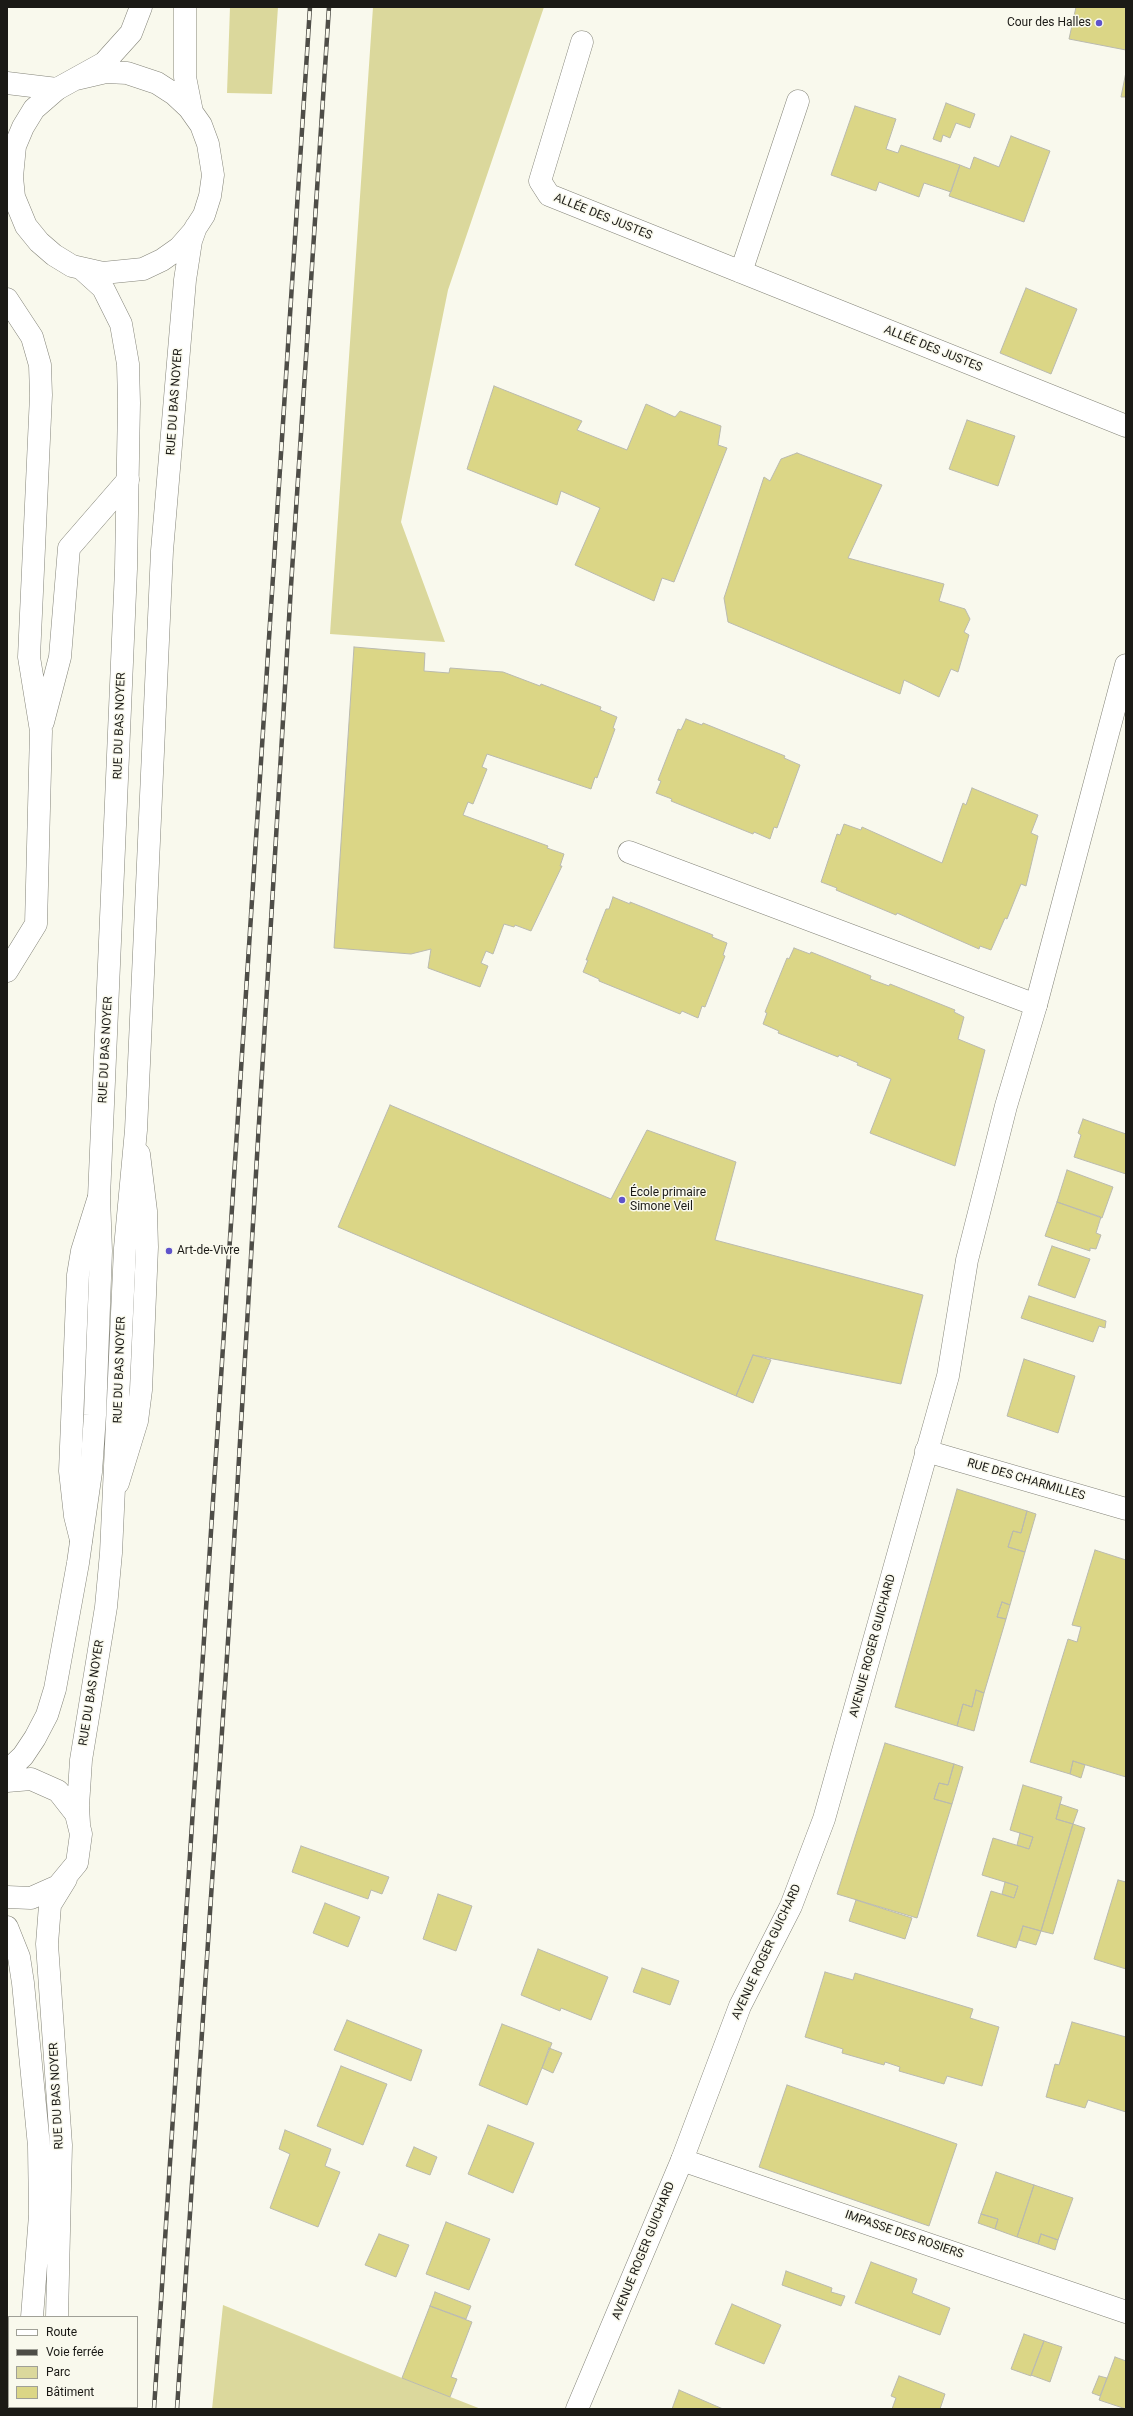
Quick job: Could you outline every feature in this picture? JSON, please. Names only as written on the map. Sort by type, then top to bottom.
[{"type":"street","points":[[7,83],[67,84],[106,72],[137,76],[157,83],[170,91],[193,113],[201,125],[208,144],[213,175],[208,205],[196,228],[171,254],[143,269],[113,274],[82,269],[63,261],[39,242],[26,226],[11,190],[12,166],[19,136],[34,110],[67,84],[104,63],[131,33],[141,7]]},
{"type":"street","points":[[185,7],[185,77],[193,113]]},
{"type":"street","name":"ALLÉE DES JUSTES","points":[[582,42],[540,181],[549,195],[1126,426]]},
{"type":"street","points":[[741,272],[798,101]]},
{"type":"street","name":"RUE DU BAS NOYER","points":[[57,2316],[61,2145],[47,1944],[50,1905],[77,1863],[80,1853],[78,1806],[81,1760],[106,1607],[116,1490],[125,1248],[136,1130],[162,551],[185,280],[191,241],[196,228]]},
{"type":"street","name":"RUE DU BAS NOYER","points":[[7,1771],[23,1756],[35,1738],[51,1703],[64,1648],[81,1541],[91,1472],[95,1415],[101,1250],[99,1197],[128,480],[128,364],[121,324],[103,288],[82,269]]},
{"type":"street","points":[[7,299],[32,337],[40,365],[41,395],[29,657],[41,731],[36,924],[7,970]]},
{"type":"street","points":[[41,731],[60,657],[69,548],[128,480]]},
{"type":"street","name":"AVENUE ROGER GUICHARD","points":[[582,2404],[682,2160],[740,2006],[791,1906],[824,1820],[948,1376],[967,1260],[1006,1106],[1036,1004],[1096,772],[1126,665]]},
{"type":"street","points":[[629,852],[1036,1004]]},
{"type":"street","name":"RUE DES CHARMILLES","points":[[926,1451],[1126,1509]]},
{"type":"street","points":[[7,1781],[31,1779],[50,1786],[65,1798],[76,1814],[79,1824]]},
{"type":"street","points":[[7,1897],[21,1899],[36,1897],[50,1891],[66,1879]]},
{"type":"street","name":"RUE DU BAS NOYER","points":[[7,1927],[18,1957],[24,1983],[39,2146],[40,2214],[32,2316]]},
{"type":"street","name":"IMPASSE DES ROSIERS","points":[[682,2160],[1126,2312]]},
{"type":"green space","points":[[230,7],[278,7],[272,94],[227,93]]},
{"type":"green space","points":[[373,7],[544,7],[448,290],[401,522],[445,642],[330,634]]},
{"type":"green space","points":[[223,2305],[402,2378],[481,2409],[212,2409]]},
{"type":"building","name":"Cour des Halles","points":[[1076,7],[1126,7],[1126,50],[1069,39]]},
{"type":"building","points":[[1126,72],[1126,97],[1121,97]]},
{"type":"building","points":[[946,103],[975,114],[970,128],[956,123],[950,138],[943,135],[941,142],[933,139]]},
{"type":"building","points":[[855,106],[896,119],[886,149],[898,153],[901,145],[960,165],[951,192],[924,183],[919,197],[879,182],[876,191],[831,175]]},
{"type":"building","points":[[1011,136],[1050,151],[1024,222],[949,196],[960,165],[970,169],[974,157],[999,167]]},
{"type":"building","points":[[1026,288],[1077,309],[1051,374],[1000,353]]},
{"type":"building","points":[[494,386],[582,421],[577,430],[627,450],[646,404],[675,417],[680,411],[721,426],[718,445],[727,448],[674,582],[662,578],[654,601],[575,565],[600,508],[561,491],[557,505],[467,469]]},
{"type":"building","points":[[967,420],[1015,436],[998,486],[949,469]]},
{"type":"building","points":[[797,453],[882,485],[848,558],[944,584],[939,601],[965,609],[970,619],[964,632],[969,635],[958,672],[951,669],[939,697],[904,680],[900,694],[728,622],[724,598],[764,477],[770,481],[781,459]]},
{"type":"building","points":[[354,647],[425,653],[424,671],[449,673],[450,668],[503,672],[540,686],[541,684],[601,707],[600,710],[617,717],[613,728],[615,729],[597,778],[595,777],[591,789],[487,754],[482,767],[487,769],[473,804],[468,802],[463,815],[548,846],[547,848],[564,854],[560,866],[562,866],[531,931],[515,925],[514,927],[504,924],[493,954],[486,951],[481,963],[488,966],[480,987],[428,968],[431,949],[411,954],[334,948]]},
{"type":"building","points":[[686,719],[702,725],[703,723],[785,756],[784,758],[800,765],[777,828],[774,827],[770,839],[754,832],[753,834],[671,801],[672,799],[656,793],[661,781],[658,780],[678,729],[681,730]]},
{"type":"building","points":[[972,788],[1038,815],[1031,833],[1038,836],[1026,886],[1021,884],[1007,919],[1005,918],[991,950],[980,946],[979,949],[897,913],[896,915],[836,890],[837,888],[821,882],[837,834],[840,835],[844,824],[861,830],[862,827],[942,863],[963,803],[966,805]]},
{"type":"building","points":[[613,897],[630,904],[630,902],[713,935],[712,937],[727,943],[723,955],[725,956],[705,1007],[702,1006],[698,1018],[682,1011],[680,1014],[599,981],[599,979],[583,972],[588,960],[586,960],[606,909],[609,909]]},
{"type":"building","points":[[794,948],[810,954],[811,952],[871,976],[870,979],[889,986],[890,984],[955,1010],[954,1012],[964,1017],[958,1039],[985,1050],[955,1166],[870,1133],[891,1079],[857,1065],[858,1063],[839,1055],[838,1057],[778,1033],[779,1031],[763,1024],[767,1013],[765,1012],[787,958],[789,959]]},
{"type":"building","points":[[390,1105],[611,1199],[647,1130],[736,1162],[715,1240],[923,1295],[901,1384],[753,1355],[736,1396],[338,1227]]},
{"type":"building","points":[[1083,1119],[1126,1134],[1126,1174],[1074,1157],[1081,1135],[1078,1133]]},
{"type":"building","points":[[1067,1170],[1113,1187],[1102,1218],[1057,1202]]},
{"type":"building","points":[[1057,1202],[1101,1217],[1096,1233],[1101,1235],[1096,1249],[1090,1248],[1090,1251],[1045,1236]]},
{"type":"building","points":[[1052,1246],[1090,1259],[1075,1298],[1038,1285]]},
{"type":"building","points":[[1029,1296],[1106,1321],[1105,1328],[1099,1326],[1093,1342],[1021,1318]]},
{"type":"building","points":[[753,1355],[771,1360],[753,1403],[736,1396]]},
{"type":"building","points":[[1024,1359],[1075,1376],[1058,1433],[1007,1416]]},
{"type":"building","points":[[957,1489],[1027,1511],[1021,1533],[1013,1531],[1008,1547],[1025,1552],[1010,1605],[1002,1602],[997,1617],[1006,1619],[984,1693],[976,1690],[972,1707],[963,1704],[957,1726],[895,1707]]},
{"type":"building","points":[[1027,1511],[1036,1514],[1025,1552],[1008,1547],[1013,1531],[1021,1533]]},
{"type":"building","points":[[1095,1550],[1126,1560],[1126,1777],[1073,1761],[1070,1774],[1030,1762],[1068,1639],[1077,1642],[1081,1627],[1072,1625]]},
{"type":"building","points":[[1002,1602],[1010,1605],[1006,1619],[997,1617]]},
{"type":"building","points":[[976,1690],[984,1693],[974,1731],[957,1726],[963,1704],[972,1707]]},
{"type":"building","points":[[885,1743],[954,1764],[948,1785],[939,1783],[934,1799],[952,1804],[917,1918],[837,1894]]},
{"type":"building","points":[[1073,1761],[1085,1765],[1081,1778],[1070,1774]]},
{"type":"building","points":[[954,1764],[963,1767],[952,1804],[934,1799],[939,1783],[948,1785]]},
{"type":"building","points":[[1023,1785],[1062,1797],[1056,1819],[1073,1824],[1041,1931],[1023,1926],[1016,1948],[977,1936],[991,1891],[1014,1898],[1018,1886],[982,1875],[993,1838],[1029,1849],[1033,1837],[1010,1830]]},
{"type":"building","points":[[1060,1804],[1078,1810],[1073,1824],[1056,1819]]},
{"type":"building","points":[[1073,1824],[1085,1828],[1053,1934],[1041,1931]]},
{"type":"building","points":[[1020,1833],[1033,1837],[1029,1849],[1017,1845]]},
{"type":"building","points":[[301,1846],[389,1877],[382,1894],[371,1890],[368,1899],[292,1872]]},
{"type":"building","points":[[1118,1880],[1126,1882],[1126,1969],[1094,1959]]},
{"type":"building","points":[[1005,1882],[1018,1886],[1014,1898],[1002,1894]]},
{"type":"building","points":[[438,1894],[472,1906],[456,1951],[423,1939]]},
{"type":"building","points":[[856,1900],[912,1918],[905,1939],[849,1921]]},
{"type":"building","points":[[325,1903],[360,1917],[348,1947],[313,1933]]},
{"type":"building","points":[[1023,1926],[1041,1931],[1036,1945],[1019,1940]]},
{"type":"building","points":[[538,1949],[608,1977],[591,2020],[561,2008],[560,2011],[521,1995]]},
{"type":"building","points":[[642,1968],[679,1981],[670,2005],[633,1992]]},
{"type":"building","points":[[825,1972],[853,1980],[855,1973],[973,2009],[970,2018],[999,2027],[982,2086],[947,2076],[944,2084],[899,2071],[900,2067],[885,2062],[884,2065],[842,2053],[843,2049],[805,2037]]},
{"type":"building","points":[[347,2020],[422,2050],[411,2081],[334,2050]]},
{"type":"building","points":[[1072,2022],[1126,2037],[1126,2112],[1088,2100],[1085,2108],[1046,2097],[1055,2064],[1059,2065]]},
{"type":"building","points":[[502,2024],[552,2043],[527,2105],[479,2085]]},
{"type":"building","points":[[549,2048],[562,2053],[553,2073],[542,2068]]},
{"type":"building","points":[[341,2066],[387,2084],[363,2145],[317,2126]]},
{"type":"building","points":[[787,2085],[957,2144],[929,2226],[759,2167]]},
{"type":"building","points":[[488,2125],[534,2143],[513,2193],[468,2174]]},
{"type":"building","points":[[285,2130],[331,2149],[325,2166],[340,2172],[318,2227],[270,2208],[290,2154],[279,2149]]},
{"type":"building","points":[[414,2147],[437,2157],[430,2175],[406,2166]]},
{"type":"building","points":[[996,2172],[1034,2185],[1017,2237],[995,2229],[998,2219],[981,2214]]},
{"type":"building","points":[[1034,2185],[1073,2198],[1058,2240],[1041,2234],[1038,2244],[1017,2237]]},
{"type":"building","points":[[981,2214],[998,2219],[995,2229],[978,2223]]},
{"type":"building","points":[[446,2222],[490,2239],[469,2290],[426,2274]]},
{"type":"building","points":[[379,2234],[409,2245],[396,2277],[365,2265]]},
{"type":"building","points":[[1041,2234],[1058,2240],[1055,2250],[1038,2244]]},
{"type":"building","points":[[871,2262],[917,2279],[912,2293],[950,2308],[940,2335],[855,2303]]},
{"type":"building","points":[[786,2271],[832,2288],[831,2292],[845,2296],[841,2306],[782,2285]]},
{"type":"building","points":[[435,2292],[471,2306],[466,2319],[430,2306]]},
{"type":"building","points":[[732,2304],[781,2325],[764,2364],[715,2344]]},
{"type":"building","points":[[430,2306],[472,2322],[451,2377],[457,2379],[450,2397],[402,2378]]},
{"type":"building","points":[[1024,2334],[1044,2341],[1031,2376],[1011,2369]]},
{"type":"building","points":[[1044,2341],[1062,2347],[1050,2382],[1031,2375]]},
{"type":"building","points":[[1115,2357],[1126,2361],[1126,2409],[1099,2400]]},
{"type":"building","points":[[899,2376],[945,2394],[940,2409],[892,2409],[896,2398],[891,2396]]},
{"type":"building","points":[[1099,2376],[1107,2378],[1100,2396],[1092,2393]]},
{"type":"building","points":[[679,2390],[723,2409],[672,2409]]},
{"type":"railway","points":[[154,2409],[310,7]]},
{"type":"railway","points":[[177,2409],[229,1626],[291,586],[329,7]]},
{"type":"place","name":"Cour des Halles","points":[[1099,23]]},
{"type":"place","name":"École primaire Simone Veil","points":[[622,1200]]},
{"type":"place","name":"Art-de-Vivre","points":[[169,1251]]}]
